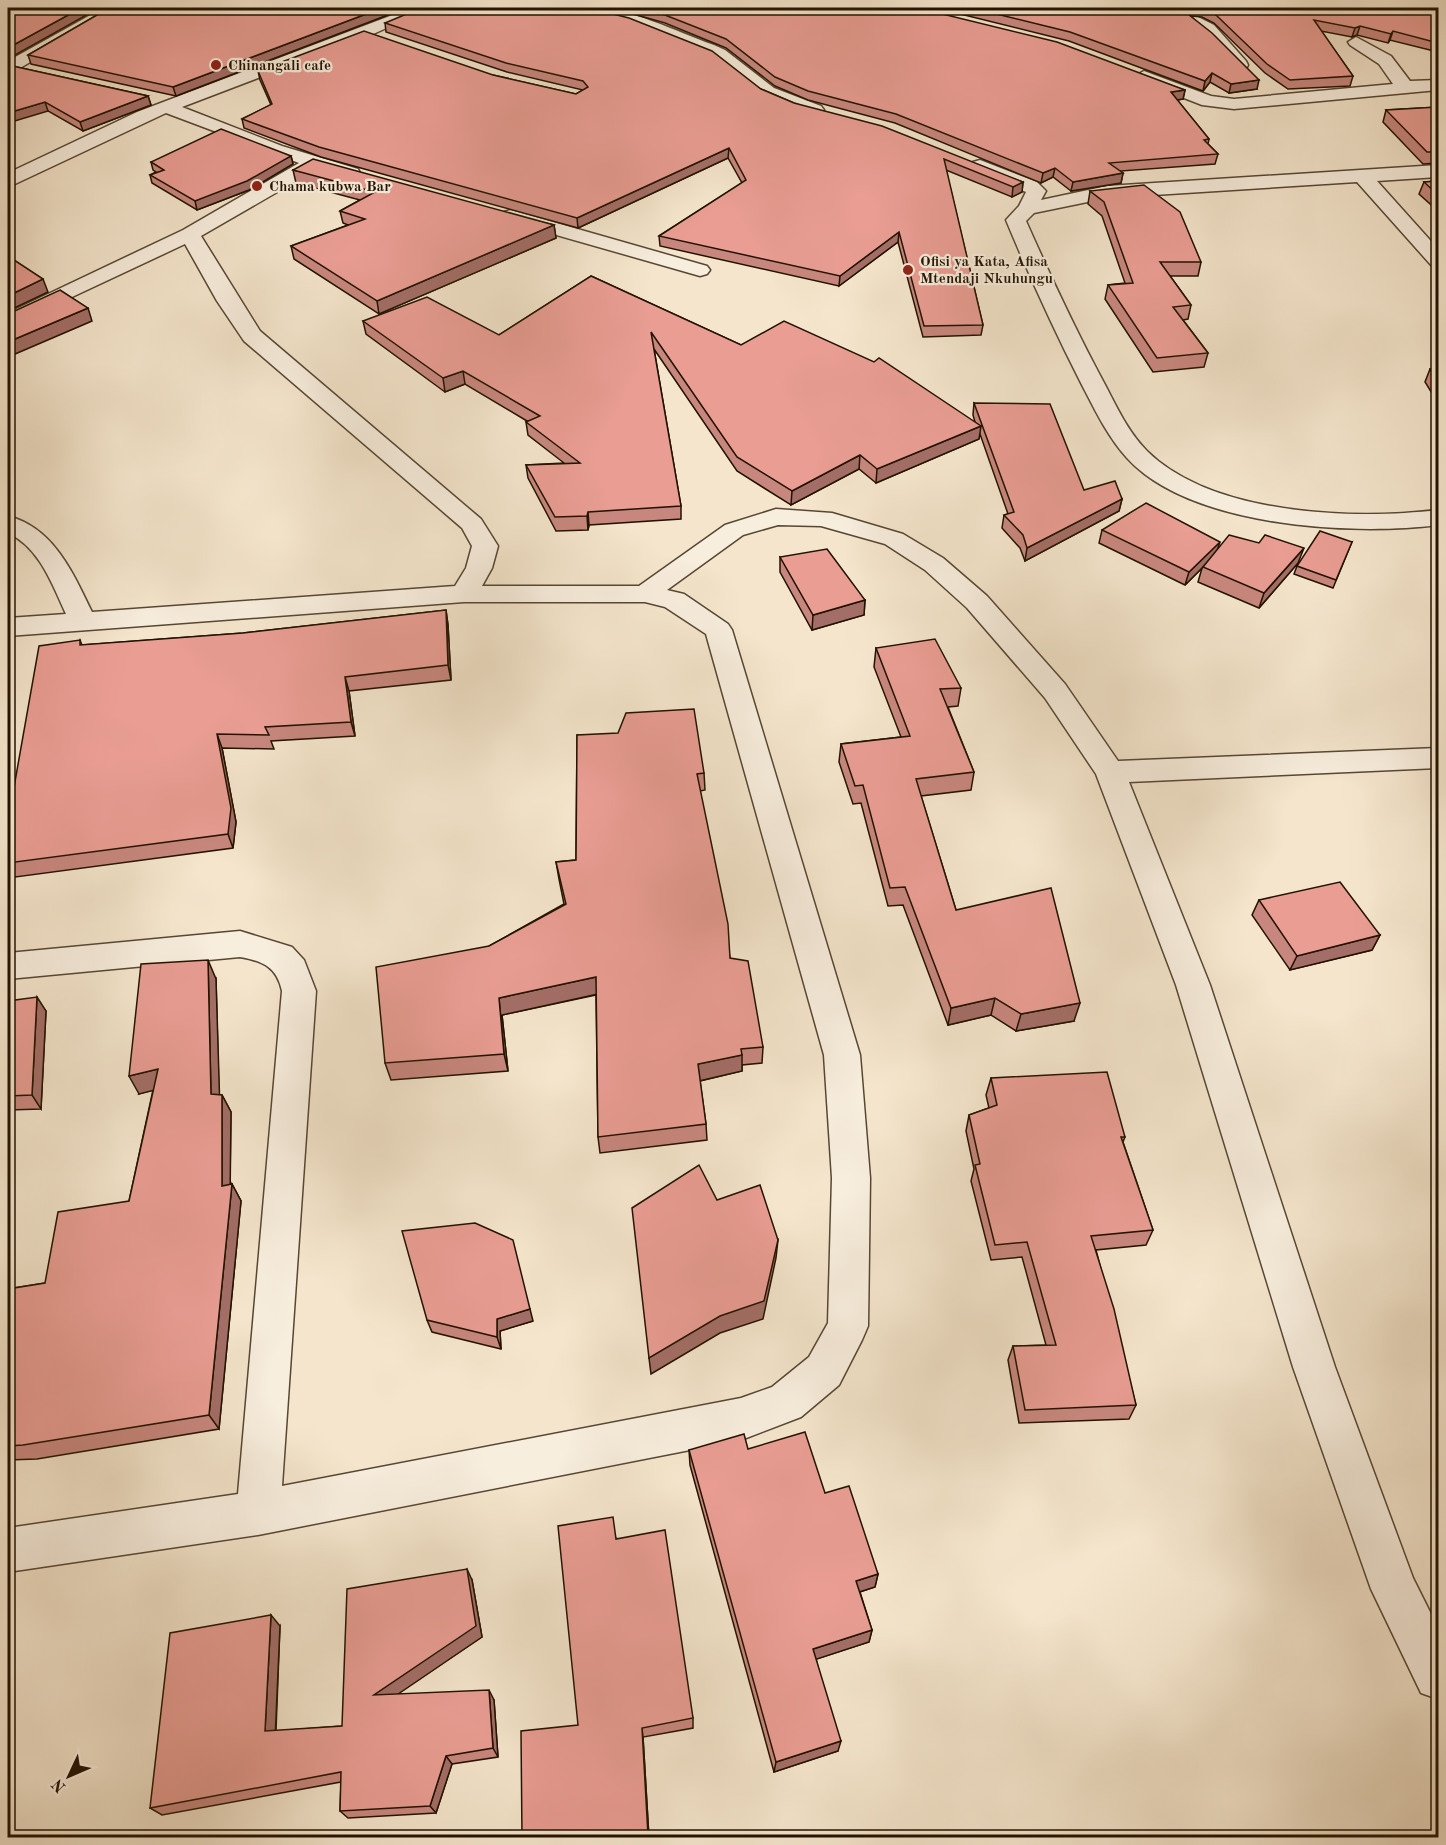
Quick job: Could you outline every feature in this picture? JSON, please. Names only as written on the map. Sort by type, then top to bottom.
[{"type":"street","points":[[8,66],[114,8]]},
{"type":"street","points":[[8,180],[171,105],[365,33],[423,8]]},
{"type":"street","points":[[585,8],[636,22],[708,49],[719,54],[768,92],[801,106],[834,115]]},
{"type":"street","points":[[1196,21],[1208,28],[1256,79],[1285,97]]},
{"type":"street","points":[[365,33],[387,40]]},
{"type":"street","points":[[1356,42],[1374,50],[1400,75],[1403,87]]},
{"type":"street","points":[[8,66],[34,72]]},
{"type":"street","points":[[1126,69],[1208,101],[1234,104],[1285,97],[1383,92],[1403,87],[1438,85]]},
{"type":"street","points":[[141,96],[171,105],[314,163],[369,178]]},
{"type":"street","points":[[955,156],[1030,186],[1036,191],[1027,209],[1016,220],[1058,317],[1112,421],[1145,462],[1189,490],[1271,514],[1314,520],[1415,521],[1438,518]]},
{"type":"street","points":[[8,321],[190,234],[314,163]]},
{"type":"street","points":[[1027,209],[1107,192],[1438,171]]},
{"type":"street","points":[[1363,177],[1438,261]]},
{"type":"street","points":[[493,211],[700,270]]},
{"type":"street","points":[[190,234],[222,292],[252,336],[472,524],[485,546],[479,567],[464,594]]},
{"type":"street","points":[[645,594],[707,547],[734,530],[776,517],[823,518],[894,539],[934,564],[977,602],[1055,691],[1110,772],[1193,985],[1314,1367],[1394,1589],[1438,1676]]},
{"type":"street","points":[[8,524],[19,527],[44,546],[83,621]]},
{"type":"street","points":[[8,627],[464,594],[645,594],[674,600],[718,630],[794,883],[842,1055],[851,1178],[848,1326],[824,1371],[786,1402],[741,1419],[258,1513],[8,1550]]},
{"type":"street","points":[[1110,772],[1210,770],[1438,758]]},
{"type":"street","points":[[8,966],[240,944],[270,950],[289,963],[297,978],[299,991],[258,1513]]},
{"type":"building","points":[[8,8],[81,8],[8,48]]},
{"type":"building","points":[[109,8],[382,8],[173,87],[28,55]]},
{"type":"building","points":[[421,8],[589,8],[629,18],[712,51],[761,89],[794,103],[882,126],[1023,182],[1013,187],[944,159],[983,325],[924,326],[899,232],[840,276],[659,236],[746,180],[729,148],[577,218],[319,147],[242,119],[272,104],[258,71],[364,31],[493,75],[576,94],[588,87],[583,81],[506,63],[385,23]]},
{"type":"building","points":[[641,8],[918,8],[1057,42],[1185,90],[1171,92],[1209,139],[1204,140],[1218,154],[1109,163],[1123,173],[1073,182],[1055,168],[1043,173],[896,114],[808,91],[775,77],[726,39]]},
{"type":"building","points":[[972,8],[1192,8],[1188,14],[1212,33],[1259,80],[1231,84],[1212,73],[1205,81],[1070,32]]},
{"type":"building","points":[[1204,8],[1438,8],[1438,43],[1393,31],[1391,34],[1360,26],[1355,28],[1314,20],[1353,76],[1290,80],[1267,64],[1216,15]]},
{"type":"building","points":[[8,65],[148,96],[80,122],[45,102],[8,113]]},
{"type":"building","points":[[1438,107],[1438,152],[1427,152],[1386,110]]},
{"type":"building","points":[[221,129],[291,156],[247,181],[195,201],[150,175],[164,170],[151,162]]},
{"type":"building","points":[[313,159],[554,225],[377,301],[291,246],[365,219],[340,211],[375,192],[293,170]]},
{"type":"building","points":[[1438,181],[1438,195],[1424,182]]},
{"type":"building","points":[[1144,185],[1180,212],[1201,262],[1160,262],[1191,305],[1173,307],[1208,353],[1157,358],[1108,285],[1133,283],[1104,202],[1090,191]]},
{"type":"building","points":[[8,256],[43,279],[8,296]]},
{"type":"building","points":[[591,276],[741,345],[784,321],[874,362],[879,358],[981,426],[877,469],[860,455],[792,491],[737,457],[651,332],[681,506],[588,512],[587,516],[555,517],[526,465],[580,463],[526,422],[540,416],[463,371],[443,378],[363,321],[427,297],[499,335]]},
{"type":"building","points":[[60,290],[88,308],[8,342],[8,314]]},
{"type":"building","points":[[1438,366],[1438,383],[1430,369]]},
{"type":"building","points":[[974,403],[1050,404],[1084,490],[1115,481],[1122,499],[1027,548],[1023,535],[1004,515],[1014,512]]},
{"type":"building","points":[[1146,503],[1220,542],[1189,572],[1102,530]]},
{"type":"building","points":[[1320,531],[1352,542],[1336,580],[1297,566]]},
{"type":"building","points":[[1229,535],[1259,543],[1265,535],[1304,548],[1264,593],[1203,567]]},
{"type":"building","points":[[827,549],[865,600],[813,615],[780,557]]},
{"type":"building","points":[[446,610],[448,665],[345,677],[351,722],[265,727],[269,735],[217,734],[231,808],[228,834],[8,863],[8,821],[39,646],[80,640],[80,645],[243,633]]},
{"type":"building","points":[[935,639],[961,688],[940,689],[974,772],[916,779],[956,910],[1051,888],[1080,1003],[1021,1014],[995,998],[951,1008],[905,887],[890,888],[863,785],[855,786],[841,744],[910,736],[876,648]]},
{"type":"building","points":[[694,709],[704,773],[697,774],[728,924],[730,958],[748,961],[763,1047],[741,1049],[742,1055],[698,1064],[706,1124],[598,1137],[596,977],[499,998],[504,1054],[385,1063],[376,967],[489,946],[566,904],[556,862],[576,860],[577,735],[618,733],[626,713]]},
{"type":"building","points":[[1340,882],[1380,935],[1297,956],[1259,900]]},
{"type":"building","points":[[208,960],[211,1094],[222,1095],[222,1186],[232,1184],[209,1415],[8,1446],[8,1289],[45,1283],[58,1212],[129,1201],[158,1069],[129,1076],[141,964]]},
{"type":"building","points":[[37,997],[32,1095],[8,1096],[8,1001]]},
{"type":"building","points":[[1107,1072],[1125,1137],[1121,1137],[1153,1230],[1091,1236],[1114,1309],[1136,1405],[1025,1410],[1013,1346],[1056,1345],[1027,1242],[995,1245],[975,1165],[980,1164],[969,1115],[997,1105],[991,1078]]},
{"type":"building","points":[[699,1165],[717,1200],[760,1185],[778,1240],[764,1301],[720,1316],[649,1358],[632,1208]]},
{"type":"building","points":[[475,1223],[513,1240],[530,1309],[497,1319],[497,1337],[427,1320],[402,1231]]},
{"type":"building","points":[[805,1432],[825,1493],[849,1486],[878,1574],[856,1581],[872,1630],[813,1649],[841,1741],[776,1762],[689,1450],[744,1434],[748,1449]]},
{"type":"building","points":[[613,1517],[616,1539],[665,1530],[693,1718],[642,1728],[648,1835],[624,1838],[522,1838],[521,1731],[578,1725],[558,1526]]},
{"type":"building","points":[[467,1569],[476,1626],[374,1695],[489,1690],[493,1748],[446,1756],[430,1806],[340,1811],[341,1772],[150,1808],[170,1633],[271,1615],[265,1731],[342,1726],[347,1589]]},
{"type":"place","name":"Chinangali cafe","points":[[216,65]]},
{"type":"place","name":"Chama kubwa Bar","points":[[257,186]]},
{"type":"place","name":"Ofisi ya Kata, Afisa Mtendaji Nkuhungu","points":[[908,270]]}]
